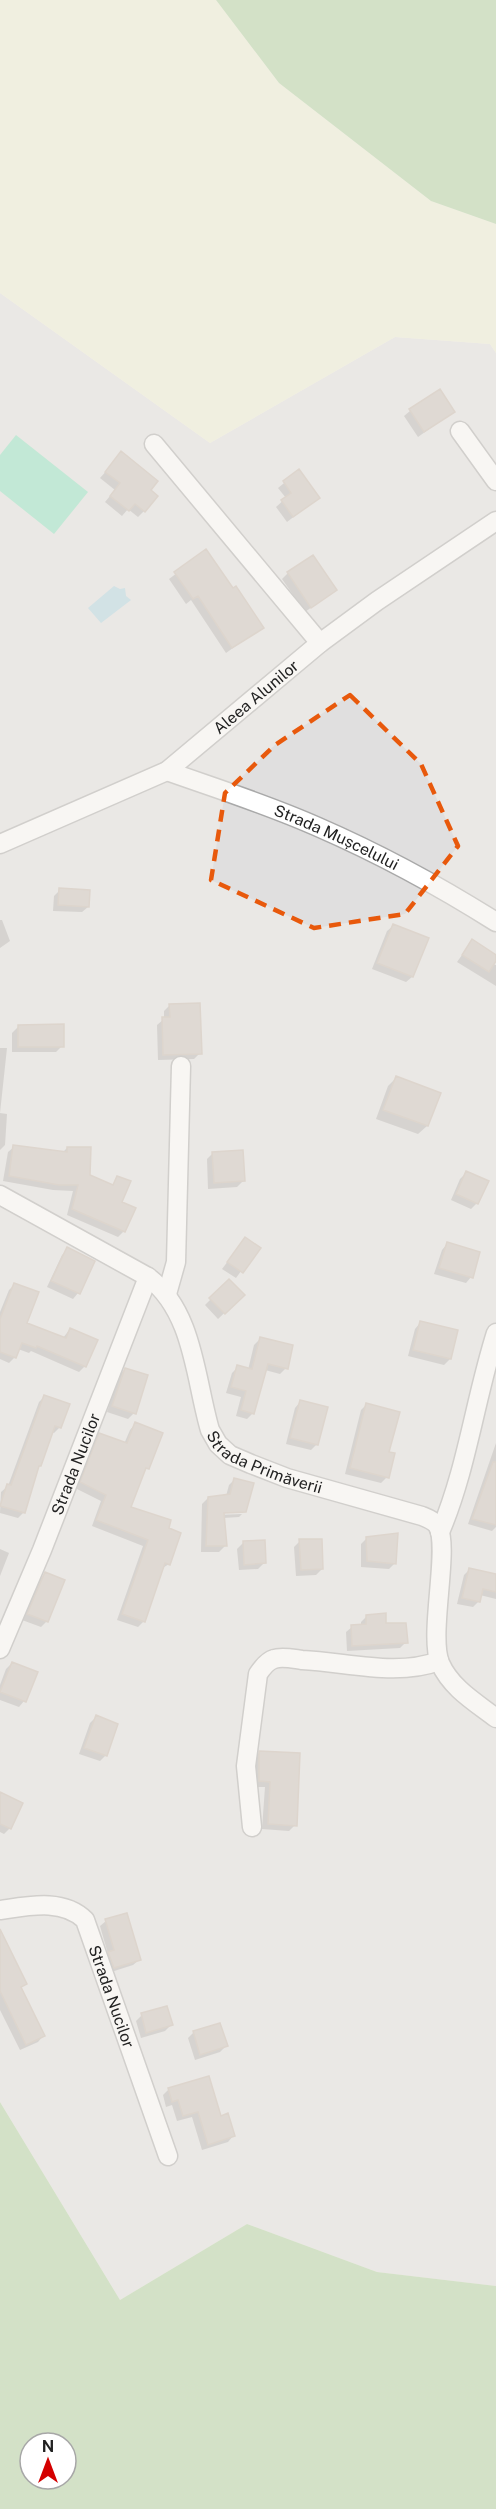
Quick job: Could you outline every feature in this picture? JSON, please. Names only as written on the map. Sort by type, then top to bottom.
[{"type":"street","points":[[460,431],[496,481]]},
{"type":"street","points":[[154,444],[320,643]]},
{"type":"street","name":"Aleea Alunilor","points":[[0,844],[167,771],[320,643],[377,601],[496,521]]},
{"type":"street","name":"Strada Mușcelului","points":[[167,771],[337,836],[448,892],[496,922]]},
{"type":"street","points":[[167,1294],[176,1262],[181,1066]]},
{"type":"street","name":"Strada Primăverii","points":[[0,1195],[148,1277],[167,1294],[182,1320],[210,1430],[218,1444],[230,1455],[287,1478],[422,1516],[431,1520],[440,1532]]},
{"type":"street","name":"Strada Nucilor","points":[[0,1649],[42,1550],[148,1277]]},
{"type":"street","points":[[496,1333],[483,1373],[458,1483],[440,1532],[437,1642],[439,1661],[447,1676],[496,1718]]},
{"type":"street","points":[[252,1827],[246,1766],[258,1674],[263,1666],[275,1658],[327,1661],[400,1670],[422,1668],[439,1661]]},
{"type":"street","name":"Strada Nucilor","points":[[0,1910],[53,1905],[72,1909],[85,1920],[168,2156]]},
{"type":"highlighted area","points":[[350,695],[421,764],[458,846],[405,914],[314,928],[211,880],[225,793],[275,745]]},
{"type":"shaded area","points":[[0,293],[210,443],[395,337],[490,344],[496,353],[496,2286],[377,2272],[247,2224],[120,2300],[0,2102]]},
{"type":"green space","points":[[0,0],[216,0],[279,83],[431,201],[496,224],[496,353],[490,344],[395,337],[210,443],[0,293]]},
{"type":"green space","points":[[216,0],[496,0],[496,224],[431,201],[279,83]]},
{"type":"green space","points":[[16,435],[88,492],[54,534],[0,491],[0,455]]},
{"type":"green space","points":[[0,2102],[120,2300],[247,2224],[377,2272],[496,2286],[496,2509],[0,2509]]},
{"type":"water","points":[[114,586],[120,589],[125,588],[126,596],[131,600],[101,623],[88,608]]},
{"type":"building","points":[[440,389],[455,412],[424,432],[409,409]]},
{"type":"building","points":[[121,451],[158,481],[151,490],[158,496],[145,512],[135,504],[129,511],[110,496],[120,483],[105,472]]},
{"type":"building","points":[[299,469],[320,498],[293,517],[281,500],[291,493],[283,481]]},
{"type":"building","points":[[206,549],[233,588],[236,586],[264,628],[232,648],[198,596],[193,599],[174,572]]},
{"type":"building","points":[[313,555],[337,590],[311,608],[287,572]]},
{"type":"building","points":[[59,888],[90,890],[89,907],[58,905]]},
{"type":"building","points":[[393,924],[429,938],[413,977],[377,963]]},
{"type":"building","points":[[472,939],[496,955],[496,961],[489,972],[462,955]]},
{"type":"building","points":[[200,1003],[202,1054],[163,1055],[162,1017],[170,1017],[169,1004]]},
{"type":"building","points":[[64,1024],[64,1047],[18,1047],[18,1025]]},
{"type":"building","points":[[396,1076],[441,1093],[428,1126],[383,1110]]},
{"type":"building","points":[[13,1145],[67,1152],[67,1147],[91,1147],[90,1175],[113,1185],[117,1176],[131,1181],[122,1202],[136,1208],[125,1232],[72,1209],[78,1185],[59,1185],[9,1176]]},
{"type":"building","points":[[243,1150],[245,1181],[214,1183],[212,1152]]},
{"type":"building","points":[[466,1171],[489,1181],[478,1204],[456,1194]]},
{"type":"building","points":[[245,1237],[261,1248],[243,1273],[227,1262]]},
{"type":"building","points":[[447,1242],[480,1252],[473,1278],[439,1268]]},
{"type":"building","points":[[67,1247],[95,1261],[80,1294],[51,1281]]},
{"type":"building","points":[[229,1279],[245,1295],[225,1314],[209,1298]]},
{"type":"building","points":[[14,1283],[39,1292],[27,1323],[66,1338],[70,1328],[98,1340],[86,1367],[37,1346],[36,1348],[22,1343],[16,1358],[0,1352],[0,1319]]},
{"type":"building","points":[[420,1321],[458,1330],[451,1359],[413,1350]]},
{"type":"building","points":[[260,1337],[293,1345],[288,1369],[268,1364],[254,1414],[241,1410],[246,1391],[231,1387],[237,1365],[252,1369]]},
{"type":"building","points":[[125,1368],[148,1375],[136,1414],[112,1406]]},
{"type":"building","points":[[44,1395],[70,1404],[61,1428],[55,1426],[41,1466],[39,1466],[25,1513],[0,1506],[7,1484],[11,1485]]},
{"type":"building","points":[[300,1400],[328,1407],[318,1445],[290,1438]]},
{"type":"building","points":[[366,1403],[400,1412],[389,1452],[395,1453],[389,1478],[350,1468]]},
{"type":"building","points":[[135,1422],[163,1433],[131,1507],[171,1520],[169,1528],[181,1533],[170,1565],[165,1563],[145,1622],[122,1614],[148,1540],[96,1520],[106,1495],[80,1482],[99,1433],[127,1443]]},
{"type":"building","points":[[493,1462],[496,1462],[496,1525],[472,1519]]},
{"type":"building","points":[[234,1478],[254,1483],[246,1512],[224,1513],[227,1546],[206,1546],[208,1497],[230,1494]]},
{"type":"building","points":[[398,1533],[396,1564],[367,1561],[366,1537]]},
{"type":"building","points":[[299,1539],[322,1539],[323,1569],[301,1570]]},
{"type":"building","points":[[265,1540],[266,1563],[244,1565],[243,1541]]},
{"type":"building","points":[[469,1568],[496,1574],[496,1592],[483,1589],[480,1602],[462,1598]]},
{"type":"building","points":[[45,1572],[65,1580],[48,1622],[27,1614]]},
{"type":"building","points":[[386,1613],[386,1623],[406,1623],[408,1643],[352,1646],[351,1625],[366,1624],[366,1615]]},
{"type":"building","points":[[12,1662],[38,1672],[26,1702],[0,1692]]},
{"type":"building","points":[[96,1715],[118,1724],[107,1756],[84,1748]]},
{"type":"building","points":[[259,1751],[300,1753],[297,1826],[268,1824],[270,1782],[259,1781]]},
{"type":"building","points":[[0,1792],[23,1803],[11,1829],[0,1824]]},
{"type":"building","points":[[127,1913],[141,1960],[114,1968],[108,1952],[114,1950],[105,1919]]},
{"type":"building","points":[[0,1929],[27,1984],[21,1987],[45,2036],[26,2045],[0,1991]]},
{"type":"building","points":[[167,2006],[173,2025],[146,2033],[141,2013]]},
{"type":"building","points":[[220,2023],[228,2046],[200,2055],[193,2031]]},
{"type":"building","points":[[209,2076],[221,2116],[228,2113],[235,2136],[208,2145],[198,2112],[183,2116],[178,2100],[172,2102],[168,2088]]}]
